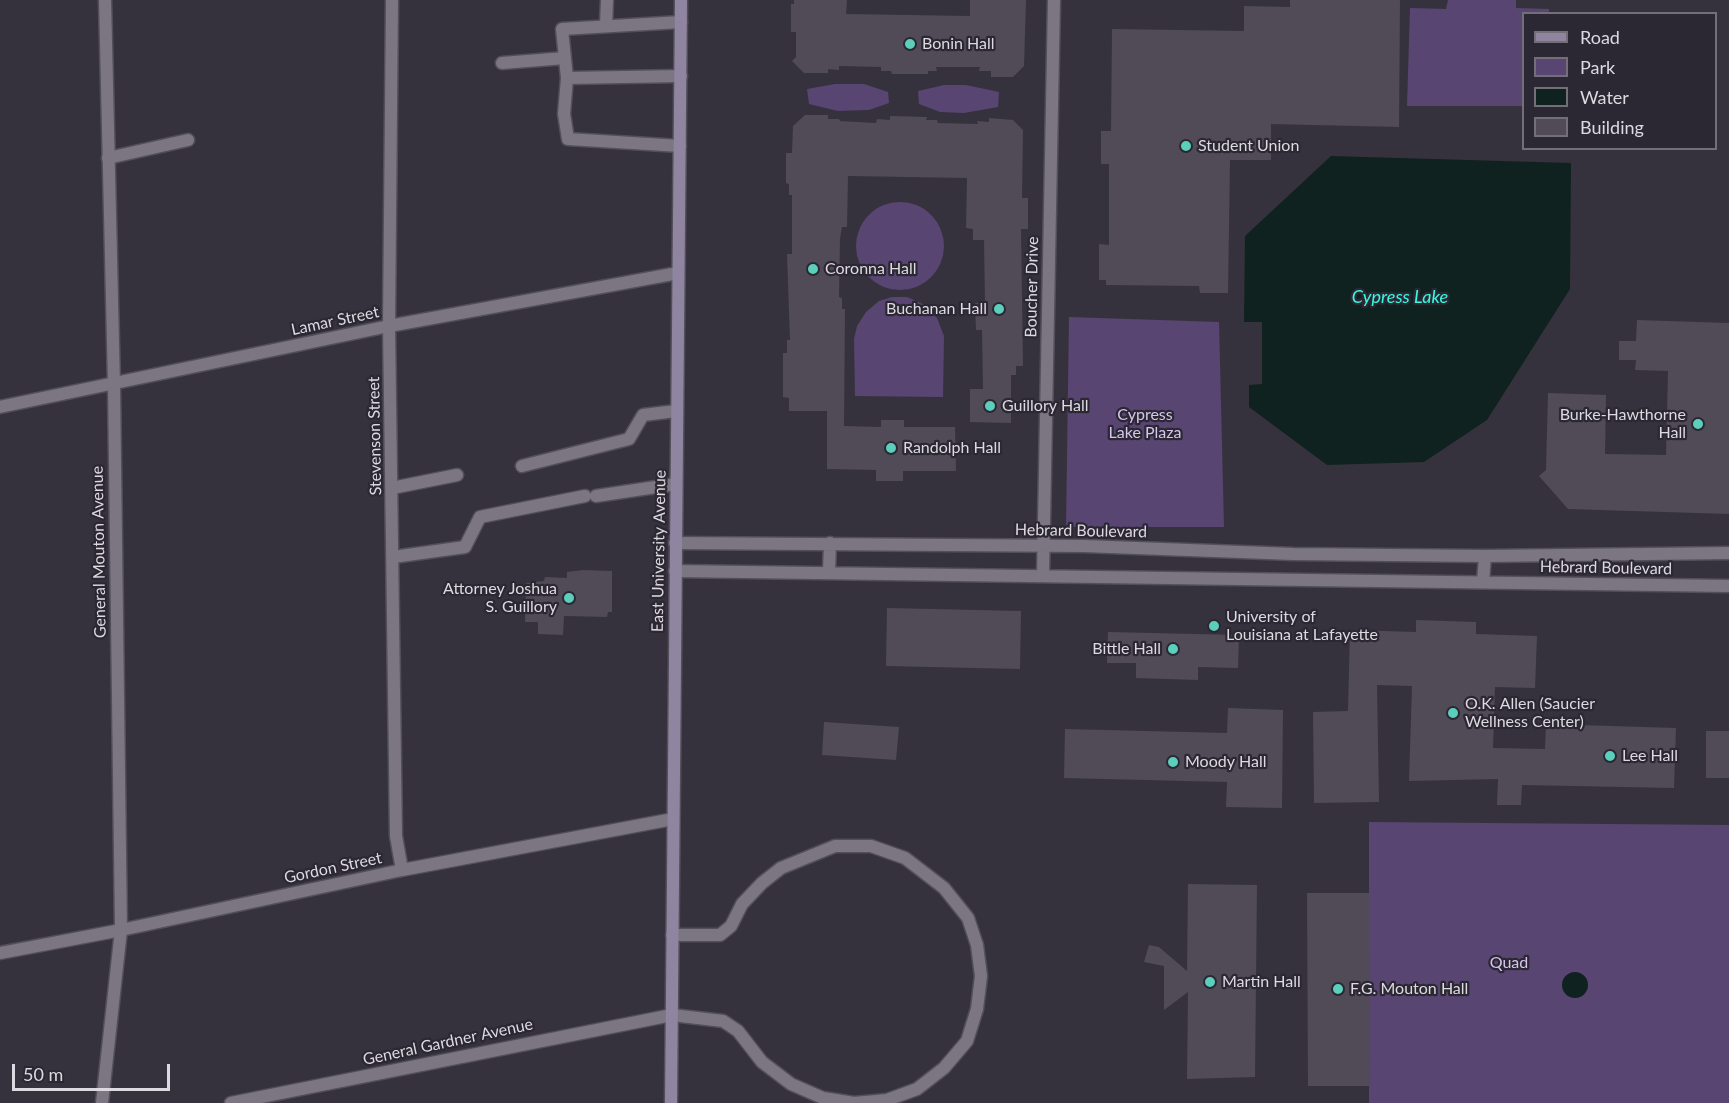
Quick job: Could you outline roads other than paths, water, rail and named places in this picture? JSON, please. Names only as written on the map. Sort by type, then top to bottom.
[{"type":"main road","name":"East University Avenue","points":[[671,1103],[681,0]]},
{"type":"street","name":"General Mouton Avenue","points":[[102,1103],[121,930],[114,385],[105,0]]},
{"type":"street","name":"Stevenson Street","points":[[392,0],[389,326],[396,836],[402,870]]},
{"type":"street","points":[[606,26],[607,0]]},
{"type":"street","name":"Boucher Drive","points":[[1043,575],[1054,0]]},
{"type":"street","points":[[680,146],[568,139],[564,114],[567,78],[562,29],[681,22]]},
{"type":"street","points":[[502,63],[565,58]]},
{"type":"street","points":[[567,78],[681,76]]},
{"type":"street","points":[[108,158],[188,140]]},
{"type":"street","name":"Lamar Street","points":[[0,407],[389,326],[678,273]]},
{"type":"street","points":[[522,466],[629,439],[644,415],[676,411]]},
{"type":"street","points":[[392,488],[457,475]]},
{"type":"street","points":[[393,557],[465,547],[480,517],[590,496],[676,484]]},
{"type":"street","name":"Hebrard Boulevard","points":[[675,543],[1044,546],[1293,554],[1485,556],[1729,553]]},
{"type":"street","points":[[830,543],[830,573]]},
{"type":"street","points":[[1483,582],[1485,556]]},
{"type":"street","name":"Hebrard Boulevard","points":[[675,571],[1729,586]]},
{"type":"street","name":"Gordon Street","points":[[0,953],[121,930],[402,870],[673,819]]},
{"type":"street","name":"General Gardner Avenue","points":[[231,1103],[672,1015],[723,1021],[738,1031],[762,1062],[791,1084],[823,1098],[854,1103],[886,1100],[917,1089],[944,1068],[967,1041],[977,1009],[981,976],[977,945],[968,918],[944,888],[905,858],[871,846],[835,846],[781,868],[762,883],[742,904],[731,926],[720,935],[672,935]]},
{"type":"water","name":"Cypress Lake","points":[[1331,156],[1571,163],[1570,289],[1487,420],[1424,462],[1327,465],[1249,407],[1249,385],[1262,384],[1262,322],[1244,322],[1245,236]]},
{"type":"water","points":[[1575,972],[1584,976],[1588,985],[1584,994],[1575,998],[1566,994],[1562,985],[1566,976]]},
{"type":"place","name":"Bonin Hall","points":[[910,44]]},
{"type":"place","name":"Student Union","points":[[1186,146]]},
{"type":"place","name":"Coronna Hall","points":[[813,269]]},
{"type":"place","name":"Buchanan Hall","points":[[999,309]]},
{"type":"place","name":"Guillory Hall","points":[[990,406]]},
{"type":"place","name":"Burke-Hawthorne Hall","points":[[1698,424]]},
{"type":"place","name":"Randolph Hall","points":[[891,448]]},
{"type":"place","name":"Attorney Joshua S. Guillory","points":[[569,598]]},
{"type":"place","name":"University of Louisiana at Lafayette","points":[[1214,626]]},
{"type":"place","name":"Bittle Hall","points":[[1173,649]]},
{"type":"place","name":"O.K. Allen (Saucier Wellness Center)","points":[[1453,713]]},
{"type":"place","name":"Lee Hall","points":[[1610,756]]},
{"type":"place","name":"Moody Hall","points":[[1173,762]]},
{"type":"place","name":"Martin Hall","points":[[1210,982]]},
{"type":"place","name":"F.G. Mouton Hall","points":[[1338,989]]},
{"type":"park label","name":"Cypress Lake Plaza","points":[[1145,424]]},
{"type":"park label","name":"Quad","points":[[1509,963]]}]
